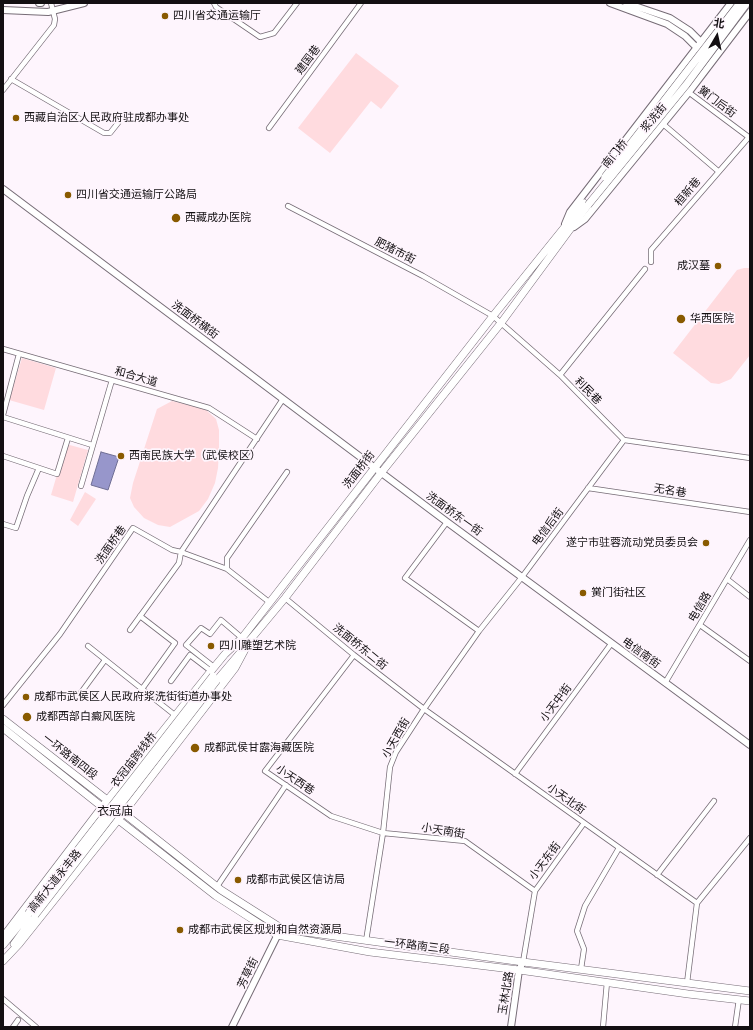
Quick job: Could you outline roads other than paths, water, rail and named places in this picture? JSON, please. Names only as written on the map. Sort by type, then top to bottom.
[{"type":"main road","name":"南门桥","points":[[586,204],[740,3]]},
{"type":"main road","name":"南门桥","points":[[586,204],[686,85],[747,3]]},
{"type":"main road","name":"浆洗街","points":[[501,323],[586,204]]},
{"type":"main road","name":"浆洗街","points":[[493,316],[566,230]]},
{"type":"main road","name":"洗面桥街","points":[[214,674],[250,640],[285,598],[493,316]]},
{"type":"main road","name":"洗面桥街","points":[[108,801],[176,716],[214,674],[269,602],[501,323]]},
{"type":"main road","name":"洗面桥街","points":[[124,813],[235,668],[250,640]]},
{"type":"main road","name":"衣冠庙跨线桥","points":[[31,914],[214,674]]},
{"type":"main road","name":"一环路南四段","points":[[3,718],[124,813]]},
{"type":"main road","name":"一环路南四段","points":[[3,728],[118,820]]},
{"type":"main road","name":"高新大道永丰路","points":[[3,937],[108,801]]},
{"type":"main road","name":"高新大道永丰路","points":[[3,960],[19,944],[124,813]]},
{"type":"main road","name":"一环路南三段","points":[[124,813],[221,890],[281,928],[523,962],[750,991]]},
{"type":"main road","name":"一环路南三段","points":[[118,820],[216,896],[278,935],[370,952],[519,970],[688,994],[750,1001]]},
{"type":"main road","points":[[3,945],[31,914]]},
{"type":"main road","points":[[3,960],[31,914]]},
{"type":"main road","points":[[584,970],[582,974],[586,979]]},
{"type":"street","points":[[3,90],[54,25],[54,11],[51,3]]},
{"type":"street","points":[[3,10],[41,12],[54,11],[84,3]]},
{"type":"street","points":[[214,3],[216,8],[260,37],[274,33],[298,3]]},
{"type":"street","points":[[610,3],[667,24],[685,36],[713,61]]},
{"type":"street","points":[[626,3],[641,6],[670,18],[690,31],[717,55]]},
{"type":"street","name":"浆洗街","points":[[566,230],[570,212],[674,79],[731,3]]},
{"type":"street","name":"建国巷","points":[[269,128],[360,4]]},
{"type":"street","name":"浆洗街","points":[[566,230],[585,219],[690,92],[750,12]]},
{"type":"street","points":[[11,79],[104,133],[110,133],[118,123]]},
{"type":"street","name":"黉门后街","points":[[674,79],[749,137]]},
{"type":"street","points":[[663,124],[718,171]]},
{"type":"street","name":"桓新巷","points":[[651,262],[651,250],[749,137]]},
{"type":"street","name":"洗面桥横街","points":[[3,189],[378,470]]},
{"type":"street","name":"肥猪市街","points":[[288,206],[423,276],[493,316]]},
{"type":"street","points":[[560,375],[645,269]]},
{"type":"street","name":"利民巷","points":[[493,316],[560,375],[624,440]]},
{"type":"street","name":"和合大道","points":[[3,349],[209,408],[257,438]]},
{"type":"street","points":[[19,354],[3,416],[92,445]]},
{"type":"street","points":[[81,486],[112,380]]},
{"type":"street","points":[[130,630],[179,563],[181,552],[283,399]]},
{"type":"street","points":[[3,456],[57,474],[68,438]]},
{"type":"street","points":[[588,488],[624,440],[750,458]]},
{"type":"street","points":[[3,524],[16,528],[39,468]]},
{"type":"street","name":"洗面桥东一街","points":[[378,470],[522,576]]},
{"type":"street","points":[[227,569],[227,558],[287,472]]},
{"type":"street","name":"无名巷","points":[[588,488],[750,512]]},
{"type":"street","name":"电信后街","points":[[522,576],[588,488]]},
{"type":"street","points":[[447,522],[405,578],[479,631]]},
{"type":"street","name":"洗面桥巷","points":[[3,705],[60,634],[133,528],[172,550],[181,552]]},
{"type":"street","name":"电信路","points":[[665,683],[750,540]]},
{"type":"street","points":[[181,552],[227,569],[269,602]]},
{"type":"street","name":"小天西街","points":[[366,940],[383,833],[391,763],[396,752],[424,709],[479,631],[522,576]]},
{"type":"street","name":"电信南街","points":[[522,576],[611,644],[750,745]]},
{"type":"street","points":[[727,579],[750,597]]},
{"type":"street","name":"洗面桥东二街","points":[[285,598],[354,655],[424,709]]},
{"type":"street","points":[[140,616],[175,643],[142,689]]},
{"type":"street","points":[[214,674],[186,645],[200,628],[210,634],[221,620],[242,638]]},
{"type":"street","points":[[700,625],[750,661]]},
{"type":"street","name":"小天中街","points":[[515,774],[611,644]]},
{"type":"street","points":[[88,646],[176,716]]},
{"type":"street","points":[[171,681],[190,655],[214,674]]},
{"type":"street","name":"小天西巷","points":[[354,655],[265,771],[331,816],[383,833]]},
{"type":"street","points":[[77,698],[105,660]]},
{"type":"street","name":"小天北街","points":[[424,709],[697,903]]},
{"type":"street","points":[[218,886],[286,785]]},
{"type":"street","points":[[657,875],[714,800]]},
{"type":"street","name":"小天东街","points":[[523,962],[535,891],[584,823]]},
{"type":"street","name":"小天南街","points":[[383,833],[465,841],[535,891]]},
{"type":"street","points":[[687,983],[697,903],[750,838]]},
{"type":"street","points":[[584,970],[584,949],[577,931],[585,906],[619,848]]},
{"type":"street","name":"芳草街","points":[[232,1027],[281,928]]},
{"type":"street","name":"玉林北路","points":[[511,1027],[519,970],[523,962]]},
{"type":"street","points":[[603,1027],[607,982]]},
{"type":"street","points":[[3,999],[36,1027]]},
{"type":"street","points":[[735,1027],[739,999]]},
{"type":"street","points":[[13,1027],[18,1020]]},
{"type":"water","points":[[101,452],[119,457],[108,490],[91,485]]},
{"type":"place","name":"四川省交通运输厅","points":[[165,16]]},
{"type":"place","name":"西藏自治区人民政府驻成都办事处","points":[[16,118]]},
{"type":"place","name":"四川省交通运输厅公路局","points":[[68,195]]},
{"type":"place","name":"西藏成办医院","points":[[176,218]]},
{"type":"place","name":"成汉墓","points":[[718,266]]},
{"type":"place","name":"华西医院","points":[[681,319]]},
{"type":"place","name":"西南民族大学（武侯校区）","points":[[121,456]]},
{"type":"place","name":"遂宁市驻蓉流动党员委员会","points":[[706,543]]},
{"type":"place","name":"黉门街社区","points":[[583,593]]},
{"type":"place","name":"四川雕塑艺术院","points":[[211,646]]},
{"type":"place","name":"成都市武侯区人民政府浆洗街街道办事处","points":[[26,697]]},
{"type":"place","name":"成都西部白癜风医院","points":[[27,717]]},
{"type":"place","name":"成都武侯甘露海藏医院","points":[[195,748]]},
{"type":"place","name":"成都市武侯区信访局","points":[[238,880]]},
{"type":"place","name":"成都市武侯区规划和自然资源局","points":[[180,930]]},
{"type":"district","name":"衣冠庙","points":[[115,811]]}]
